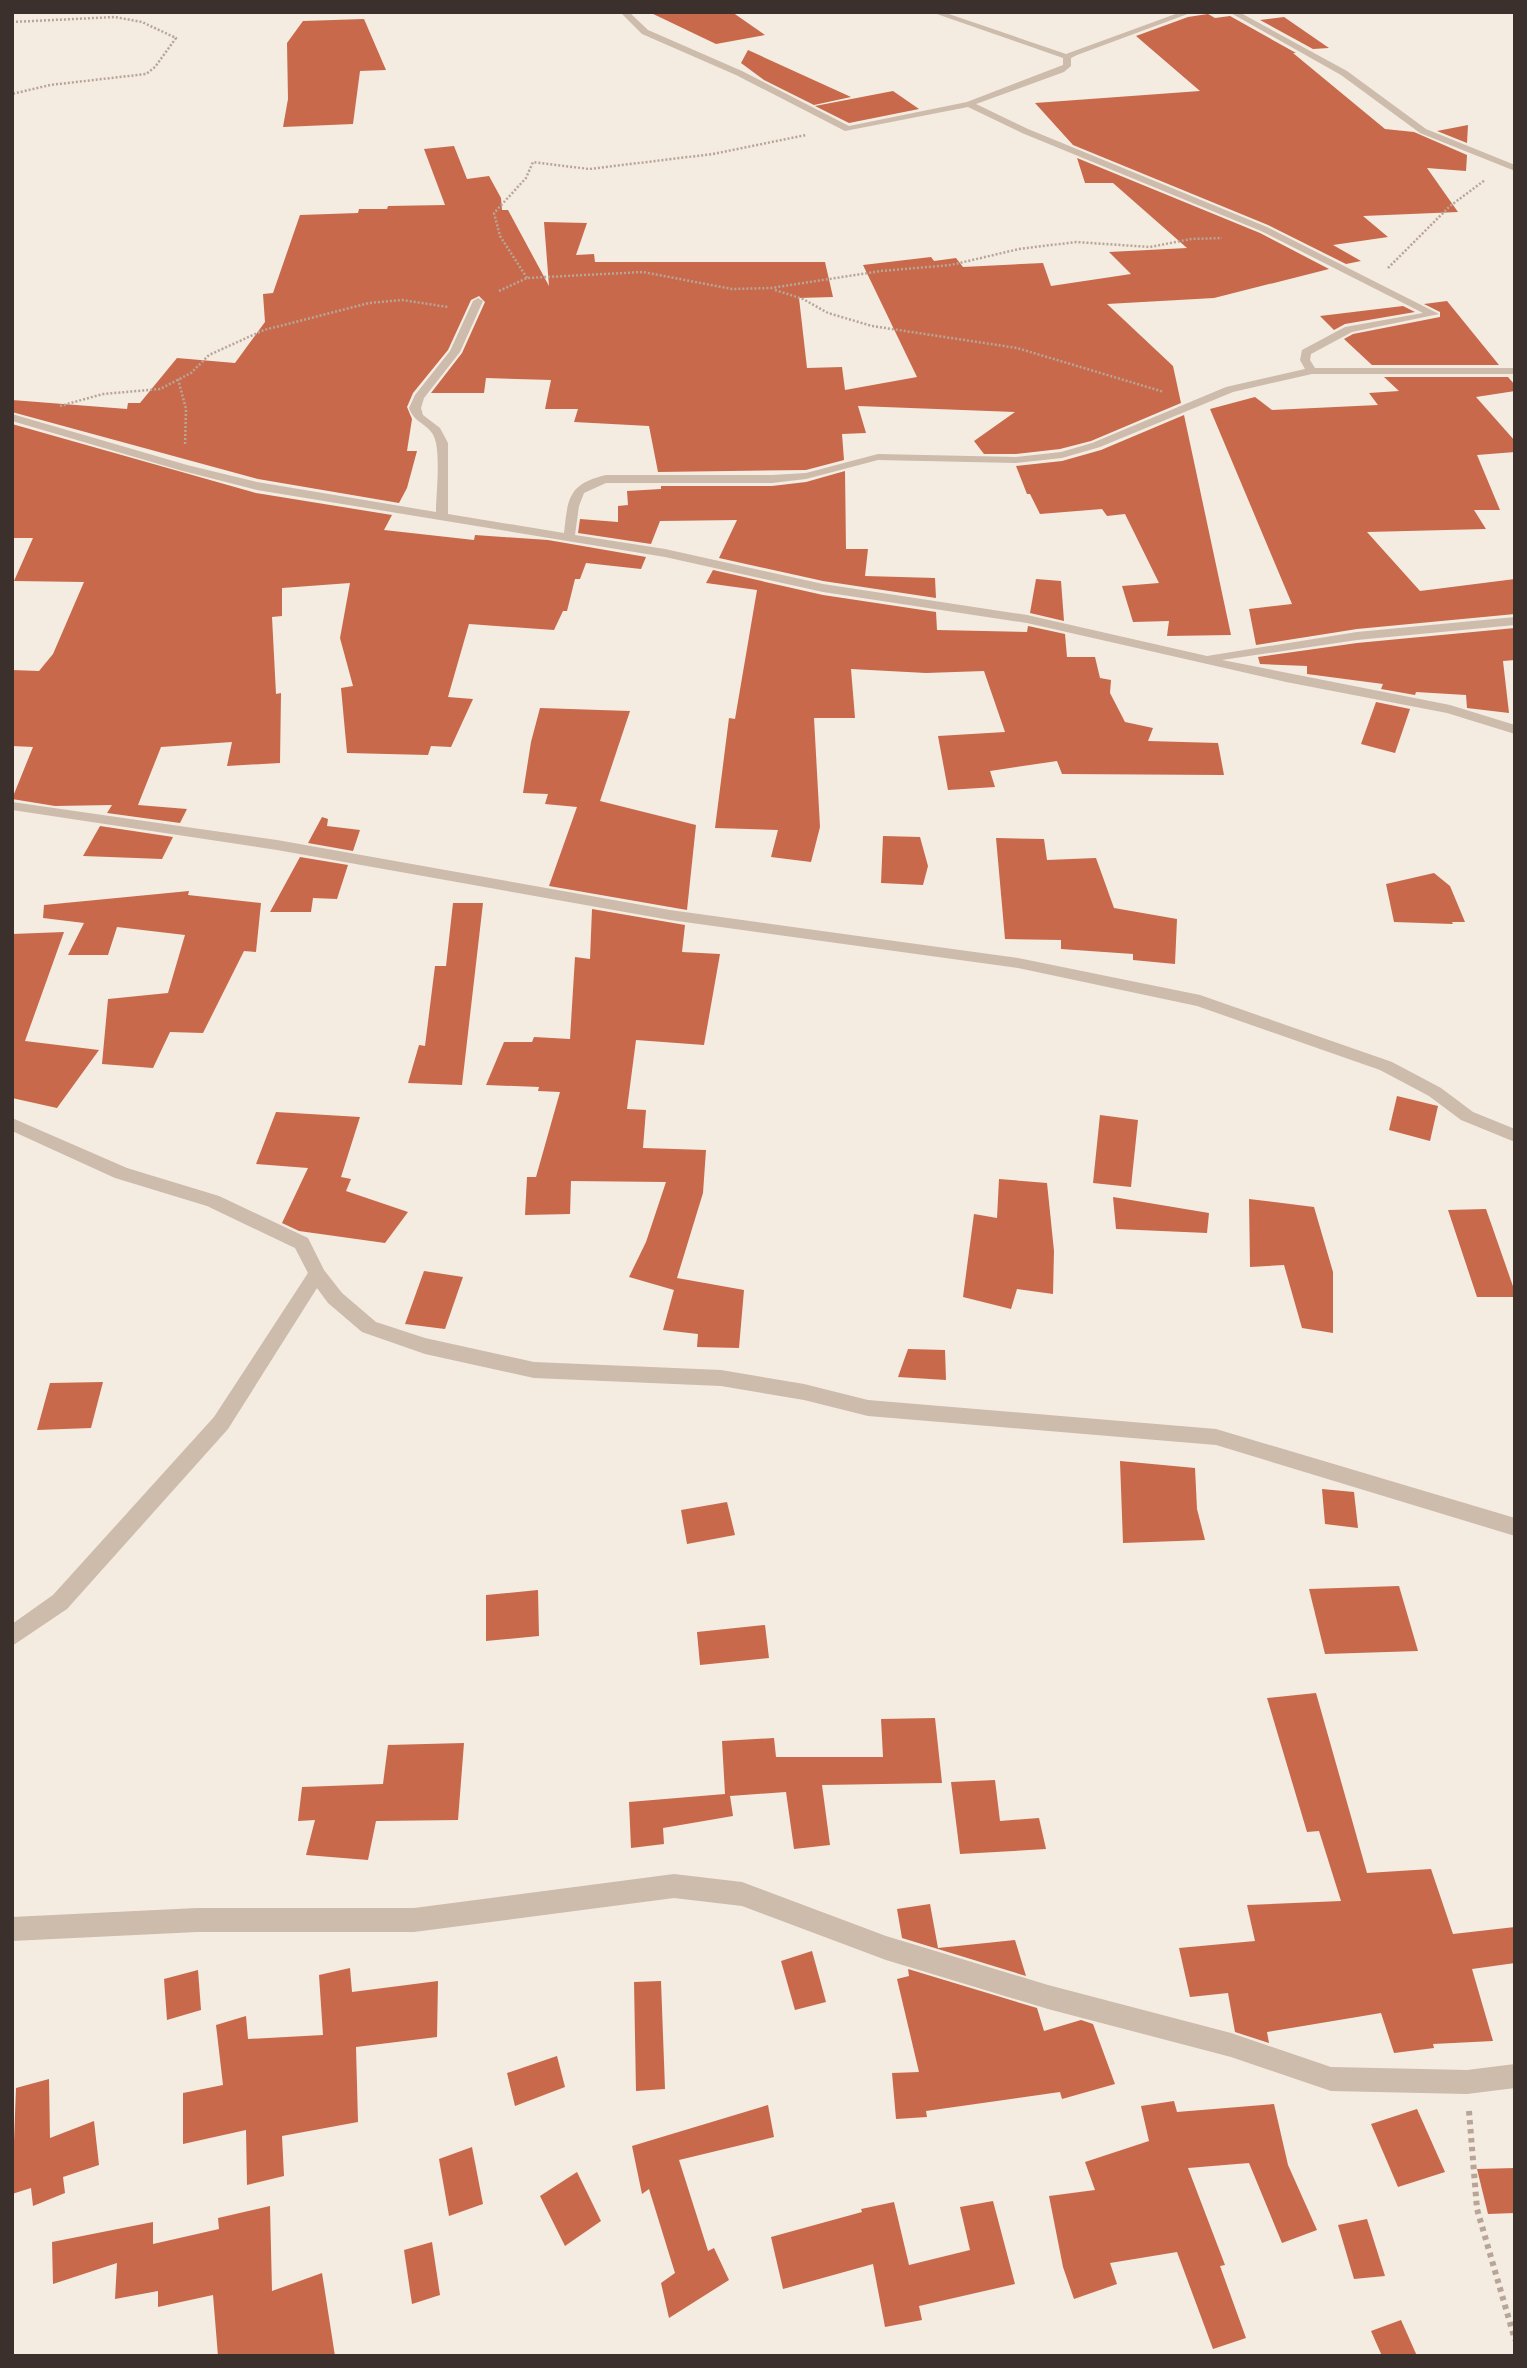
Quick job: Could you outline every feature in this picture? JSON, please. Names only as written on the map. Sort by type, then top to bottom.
[{"type":"street","points":[[624,12],[645,32],[739,73],[849,129],[969,104],[1060,70],[1067,66],[1067,57]]},
{"type":"street","points":[[935,12],[1067,57],[1189,12]]},
{"type":"street","points":[[1233,12],[1344,73],[1423,131],[1515,168]]},
{"type":"street","points":[[969,104],[1025,131],[1264,229],[1434,314],[1349,329],[1318,342],[1306,352],[1305,360],[1312,371]]},
{"type":"street","points":[[442,517],[442,443],[436,430],[418,416],[415,408],[419,397],[456,352],[478,301]]},
{"type":"street","points":[[569,538],[577,491],[587,482],[606,478],[772,479],[806,476],[878,457],[1016,460],[1062,455],[1096,445],[1190,403],[1230,389],[1312,371],[1515,372]]},
{"type":"street","points":[[12,417],[183,468],[257,486],[665,553],[823,588],[1027,619],[1450,709],[1515,730]]},
{"type":"street","points":[[1202,658],[1357,636],[1515,621]]},
{"type":"street","points":[[12,806],[277,845],[397,869],[670,915],[1018,964],[1199,1000],[1386,1066],[1435,1092],[1467,1116],[1515,1136]]},
{"type":"street","points":[[12,1124],[121,1173],[213,1201],[302,1243],[317,1274],[335,1298],[369,1327],[425,1346],[534,1370],[721,1378],[804,1392],[868,1408],[1216,1437],[1515,1527]]},
{"type":"street","points":[[12,1636],[60,1602],[221,1423],[317,1274]]},
{"type":"street","points":[[12,1929],[197,1920],[414,1920],[674,1886],[742,1894],[886,1948],[1048,1997],[1231,2045],[1331,2079],[1467,2082],[1515,2076]]},
{"type":"path","points":[[12,22],[115,17],[142,22],[176,38],[166,48],[157,68],[146,74],[50,85],[12,94]]},
{"type":"path","points":[[527,278],[500,236],[494,213],[526,178],[533,162],[589,169],[713,154],[786,138],[849,129]]},
{"type":"path","points":[[1373,284],[1418,235],[1450,206],[1486,180],[1495,162]]},
{"type":"path","points":[[12,417],[103,394],[160,389],[191,373],[209,355],[264,330],[369,303],[402,300],[458,308],[527,278],[643,272],[732,289],[771,288],[881,271],[951,265],[1019,249],[1076,242],[1150,247],[1264,229]]},
{"type":"path","points":[[771,288],[803,299],[828,313],[872,326],[1017,348],[1161,391],[1190,403]]},
{"type":"path","points":[[178,379],[186,409],[183,468]]},
{"type":"path","points":[[1467,2082],[1477,2209],[1515,2340]]},
{"type":"building","points":[[649,12],[732,12],[765,35],[716,44]]},
{"type":"building","points":[[1208,14],[1215,18],[1230,16],[1296,53],[1293,53],[1385,129],[1414,132],[1467,155],[1466,171],[1427,168],[1458,212],[1363,216],[1388,237],[1333,245],[1361,261],[1346,264],[1268,225],[1073,145],[1035,103],[1200,91],[1136,36],[1188,17]]},
{"type":"building","points":[[1284,17],[1329,48],[1313,49],[1260,20]]},
{"type":"building","points":[[364,19],[386,70],[360,71],[353,124],[283,127],[288,99],[287,43],[303,21]]},
{"type":"building","points":[[748,50],[851,97],[814,105],[764,80],[741,63]]},
{"type":"building","points":[[893,91],[919,109],[849,123],[815,106]]},
{"type":"building","points":[[1468,125],[1467,143],[1437,131]]},
{"type":"building","points":[[454,146],[467,179],[489,176],[501,198],[502,210],[508,210],[549,286],[544,222],[587,223],[576,255],[594,254],[595,262],[825,262],[833,297],[799,298],[807,368],[842,367],[845,390],[917,377],[863,265],[931,257],[934,261],[956,258],[963,267],[1043,263],[1051,286],[1131,274],[1109,252],[1187,248],[1113,183],[1085,183],[1077,158],[1260,233],[1329,269],[1214,298],[1107,304],[1173,366],[1181,403],[1091,441],[1060,449],[1016,454],[984,454],[974,441],[1015,412],[858,406],[866,433],[842,434],[844,460],[806,470],[658,472],[649,426],[574,422],[578,409],[545,409],[551,380],[486,378],[484,393],[431,393],[462,353],[485,302],[479,296],[471,300],[448,350],[413,393],[407,407],[412,419],[407,451],[417,451],[407,488],[399,503],[258,479],[12,412],[12,400],[127,409],[128,403],[140,403],[177,358],[235,363],[265,322],[263,294],[273,293],[300,215],[358,213],[359,209],[387,209],[388,206],[445,205],[424,149]]},
{"type":"building","points":[[1447,301],[1499,365],[1372,365],[1344,339],[1353,334],[1440,317],[1440,312],[1424,304]]},
{"type":"building","points":[[1403,306],[1415,312],[1345,324],[1334,330],[1320,316]]},
{"type":"building","points":[[1384,377],[1508,377],[1515,385],[1515,391],[1476,397],[1515,441],[1515,452],[1477,455],[1500,510],[1474,510],[1486,529],[1367,532],[1420,591],[1515,579],[1515,614],[1357,629],[1256,645],[1249,609],[1292,604],[1210,409],[1255,397],[1272,410],[1378,405],[1369,393],[1399,391]]},
{"type":"building","points":[[1184,415],[1231,635],[1167,636],[1169,621],[1133,622],[1122,586],[1159,583],[1125,514],[1107,516],[1102,509],[1040,514],[1030,494],[1027,494],[1016,466],[1062,461],[1101,450]]},
{"type":"building","points":[[12,424],[256,493],[392,515],[384,530],[474,540],[475,535],[548,540],[646,557],[641,569],[586,563],[580,579],[575,579],[567,611],[563,611],[554,630],[469,624],[448,697],[473,699],[451,747],[431,746],[428,755],[347,753],[341,688],[353,686],[340,638],[350,583],[282,588],[282,616],[272,617],[276,694],[281,693],[280,763],[227,766],[232,742],[161,747],[138,805],[187,809],[180,823],[107,813],[112,805],[55,806],[12,799],[33,747],[12,746],[12,670],[39,671],[53,654],[84,582],[14,581],[33,538],[12,538]]},
{"type":"building","points":[[845,471],[846,549],[868,549],[865,576],[935,578],[936,598],[823,581],[719,558],[737,520],[660,521],[651,544],[578,533],[580,519],[618,522],[618,506],[628,505],[627,491],[661,489],[661,486],[772,486],[806,482]]},
{"type":"building","points":[[713,570],[823,595],[936,612],[937,630],[1027,632],[1028,626],[1065,634],[1067,657],[1095,657],[1100,678],[1111,680],[1110,693],[1125,722],[1153,728],[1148,741],[1218,743],[1224,775],[1062,774],[1057,761],[990,771],[995,787],[948,790],[938,736],[1005,732],[984,671],[926,673],[851,669],[855,718],[814,718],[820,827],[811,862],[771,857],[778,830],[715,828],[729,718],[735,719],[757,590],[706,583]]},
{"type":"building","points":[[1036,579],[1061,581],[1064,621],[1030,613]]},
{"type":"building","points":[[1515,628],[1515,660],[1503,661],[1509,713],[1467,708],[1466,695],[1416,692],[1415,695],[1381,689],[1383,684],[1307,674],[1307,666],[1260,664],[1258,657],[1357,643]]},
{"type":"building","points":[[1376,702],[1410,709],[1395,753],[1361,744]]},
{"type":"building","points":[[540,708],[630,711],[600,801],[696,825],[687,910],[549,886],[577,807],[545,804],[548,794],[523,793],[531,742]]},
{"type":"building","points":[[322,817],[328,819],[327,826],[360,830],[353,851],[308,843]]},
{"type":"building","points":[[100,826],[173,837],[162,859],[83,856]]},
{"type":"building","points":[[883,836],[920,837],[928,866],[923,885],[881,883]]},
{"type":"building","points":[[996,838],[1044,839],[1047,860],[1096,858],[1114,908],[1177,919],[1175,964],[1133,960],[1133,954],[1061,949],[1061,940],[1005,939]]},
{"type":"building","points":[[300,857],[348,865],[337,899],[313,898],[311,912],[270,912]]},
{"type":"building","points":[[1434,873],[1450,886],[1465,922],[1394,922],[1386,884]]},
{"type":"building","points":[[189,891],[188,895],[261,903],[256,952],[244,951],[203,1033],[170,1032],[153,1068],[102,1064],[108,999],[168,993],[185,935],[117,927],[108,955],[68,955],[84,923],[43,918],[44,905]]},
{"type":"building","points":[[453,903],[483,903],[462,1085],[408,1083],[419,1045],[425,1046],[435,966],[446,966]]},
{"type":"building","points":[[592,909],[685,925],[682,952],[720,954],[704,1045],[636,1040],[627,1109],[646,1110],[643,1148],[706,1150],[703,1193],[677,1278],[744,1290],[739,1348],[697,1347],[698,1334],[663,1330],[674,1290],[629,1277],[646,1242],[666,1182],[571,1181],[570,1214],[525,1215],[527,1177],[536,1177],[560,1092],[538,1091],[539,1087],[486,1085],[504,1042],[532,1042],[534,1037],[570,1039],[575,957],[590,959]]},
{"type":"building","points":[[64,932],[25,1041],[99,1050],[57,1108],[12,1098],[12,934]]},
{"type":"building","points":[[1397,1096],[1438,1106],[1430,1141],[1389,1130]]},
{"type":"building","points":[[276,1112],[360,1117],[341,1177],[351,1179],[346,1191],[408,1212],[385,1243],[299,1231],[282,1223],[308,1168],[256,1164]]},
{"type":"building","points":[[1100,1115],[1138,1120],[1131,1187],[1093,1183]]},
{"type":"building","points":[[999,1179],[1047,1183],[1054,1251],[1053,1294],[1017,1289],[1011,1309],[963,1297],[974,1214],[997,1218]]},
{"type":"building","points":[[1113,1197],[1209,1213],[1207,1233],[1116,1229]]},
{"type":"building","points":[[1249,1199],[1314,1207],[1333,1272],[1333,1333],[1302,1328],[1284,1265],[1250,1267]]},
{"type":"building","points":[[1486,1209],[1515,1297],[1477,1297],[1448,1210]]},
{"type":"building","points":[[424,1271],[463,1277],[445,1329],[405,1324]]},
{"type":"building","points":[[908,1349],[945,1350],[946,1380],[898,1377]]},
{"type":"building","points":[[103,1382],[91,1428],[37,1430],[50,1383]]},
{"type":"building","points":[[1120,1461],[1195,1468],[1197,1509],[1205,1540],[1123,1543]]},
{"type":"building","points":[[1322,1489],[1354,1492],[1358,1528],[1325,1524]]},
{"type":"building","points":[[727,1502],[735,1535],[687,1544],[681,1510]]},
{"type":"building","points":[[1399,1586],[1418,1651],[1325,1654],[1309,1589]]},
{"type":"building","points":[[538,1590],[539,1636],[486,1641],[486,1595]]},
{"type":"building","points":[[765,1625],[769,1658],[700,1665],[697,1632]]},
{"type":"building","points":[[1316,1693],[1367,1873],[1431,1869],[1453,1934],[1515,1927],[1515,1963],[1472,1969],[1493,2041],[1433,2044],[1434,2048],[1394,2053],[1381,2013],[1267,2032],[1269,2043],[1235,2032],[1228,1993],[1190,1997],[1179,1948],[1255,1941],[1247,1905],[1341,1901],[1319,1831],[1307,1832],[1267,1698]]},
{"type":"building","points":[[935,1718],[942,1783],[822,1785],[830,1845],[794,1849],[786,1792],[730,1796],[733,1816],[663,1828],[664,1844],[631,1848],[629,1802],[725,1794],[722,1741],[774,1738],[776,1757],[883,1757],[881,1719]]},
{"type":"building","points":[[464,1743],[458,1820],[376,1821],[368,1860],[306,1855],[315,1820],[298,1821],[302,1787],[383,1784],[388,1745]]},
{"type":"building","points":[[995,1780],[1000,1821],[1039,1818],[1046,1849],[960,1854],[951,1782]]},
{"type":"building","points":[[930,1904],[938,1948],[1015,1940],[1026,1976],[902,1938],[897,1909]]},
{"type":"building","points":[[812,1951],[826,2002],[795,2010],[781,1961]]},
{"type":"building","points":[[350,1968],[352,1992],[438,1981],[437,2037],[356,2047],[358,2122],[282,2136],[284,2176],[247,2185],[246,2130],[183,2144],[183,2093],[223,2085],[216,2025],[246,2016],[248,2039],[323,2035],[319,1975]]},
{"type":"building","points":[[908,1969],[1037,2008],[1044,2031],[1081,2020],[1093,2024],[1115,2084],[1062,2099],[1060,2092],[926,2111],[927,2117],[896,2119],[892,2073],[919,2072],[897,1979],[909,1976]]},
{"type":"building","points":[[198,1970],[201,2010],[167,2020],[164,1979]]},
{"type":"building","points":[[661,1981],[665,2089],[636,2091],[634,1982]]},
{"type":"building","points":[[557,2056],[565,2087],[515,2106],[507,2073]]},
{"type":"building","points":[[49,2079],[50,2138],[94,2121],[99,2165],[63,2177],[65,2193],[33,2206],[31,2188],[12,2194],[16,2088]]},
{"type":"building","points":[[1174,2101],[1177,2112],[1274,2104],[1288,2165],[1317,2230],[1282,2243],[1249,2163],[1188,2168],[1225,2265],[1220,2266],[1246,2338],[1213,2349],[1177,2252],[1110,2263],[1117,2284],[1074,2299],[1063,2267],[1049,2196],[1095,2190],[1085,2162],[1149,2141],[1141,2106]]},
{"type":"building","points":[[768,2105],[774,2137],[679,2160],[708,2251],[714,2248],[729,2280],[669,2318],[661,2283],[675,2273],[649,2189],[642,2194],[632,2146]]},
{"type":"building","points":[[1417,2109],[1445,2172],[1398,2187],[1371,2124]]},
{"type":"building","points":[[472,2147],[483,2204],[449,2216],[439,2159]]},
{"type":"building","points":[[1515,2168],[1515,2213],[1488,2214],[1477,2169]]},
{"type":"building","points":[[577,2172],[601,2221],[565,2246],[540,2196]]},
{"type":"building","points":[[993,2201],[1015,2284],[919,2306],[922,2320],[885,2327],[873,2264],[783,2289],[771,2237],[862,2212],[861,2209],[894,2202],[909,2265],[970,2250],[960,2207]]},
{"type":"building","points":[[270,2206],[272,2291],[322,2273],[335,2356],[218,2356],[213,2295],[158,2307],[158,2291],[115,2299],[117,2263],[53,2284],[52,2242],[153,2222],[153,2244],[219,2229],[218,2218]]},
{"type":"building","points":[[1367,2219],[1385,2276],[1354,2279],[1338,2225]]},
{"type":"building","points":[[432,2242],[440,2295],[412,2304],[404,2250]]},
{"type":"building","points":[[1401,2320],[1417,2356],[1382,2356],[1371,2331]]}]
